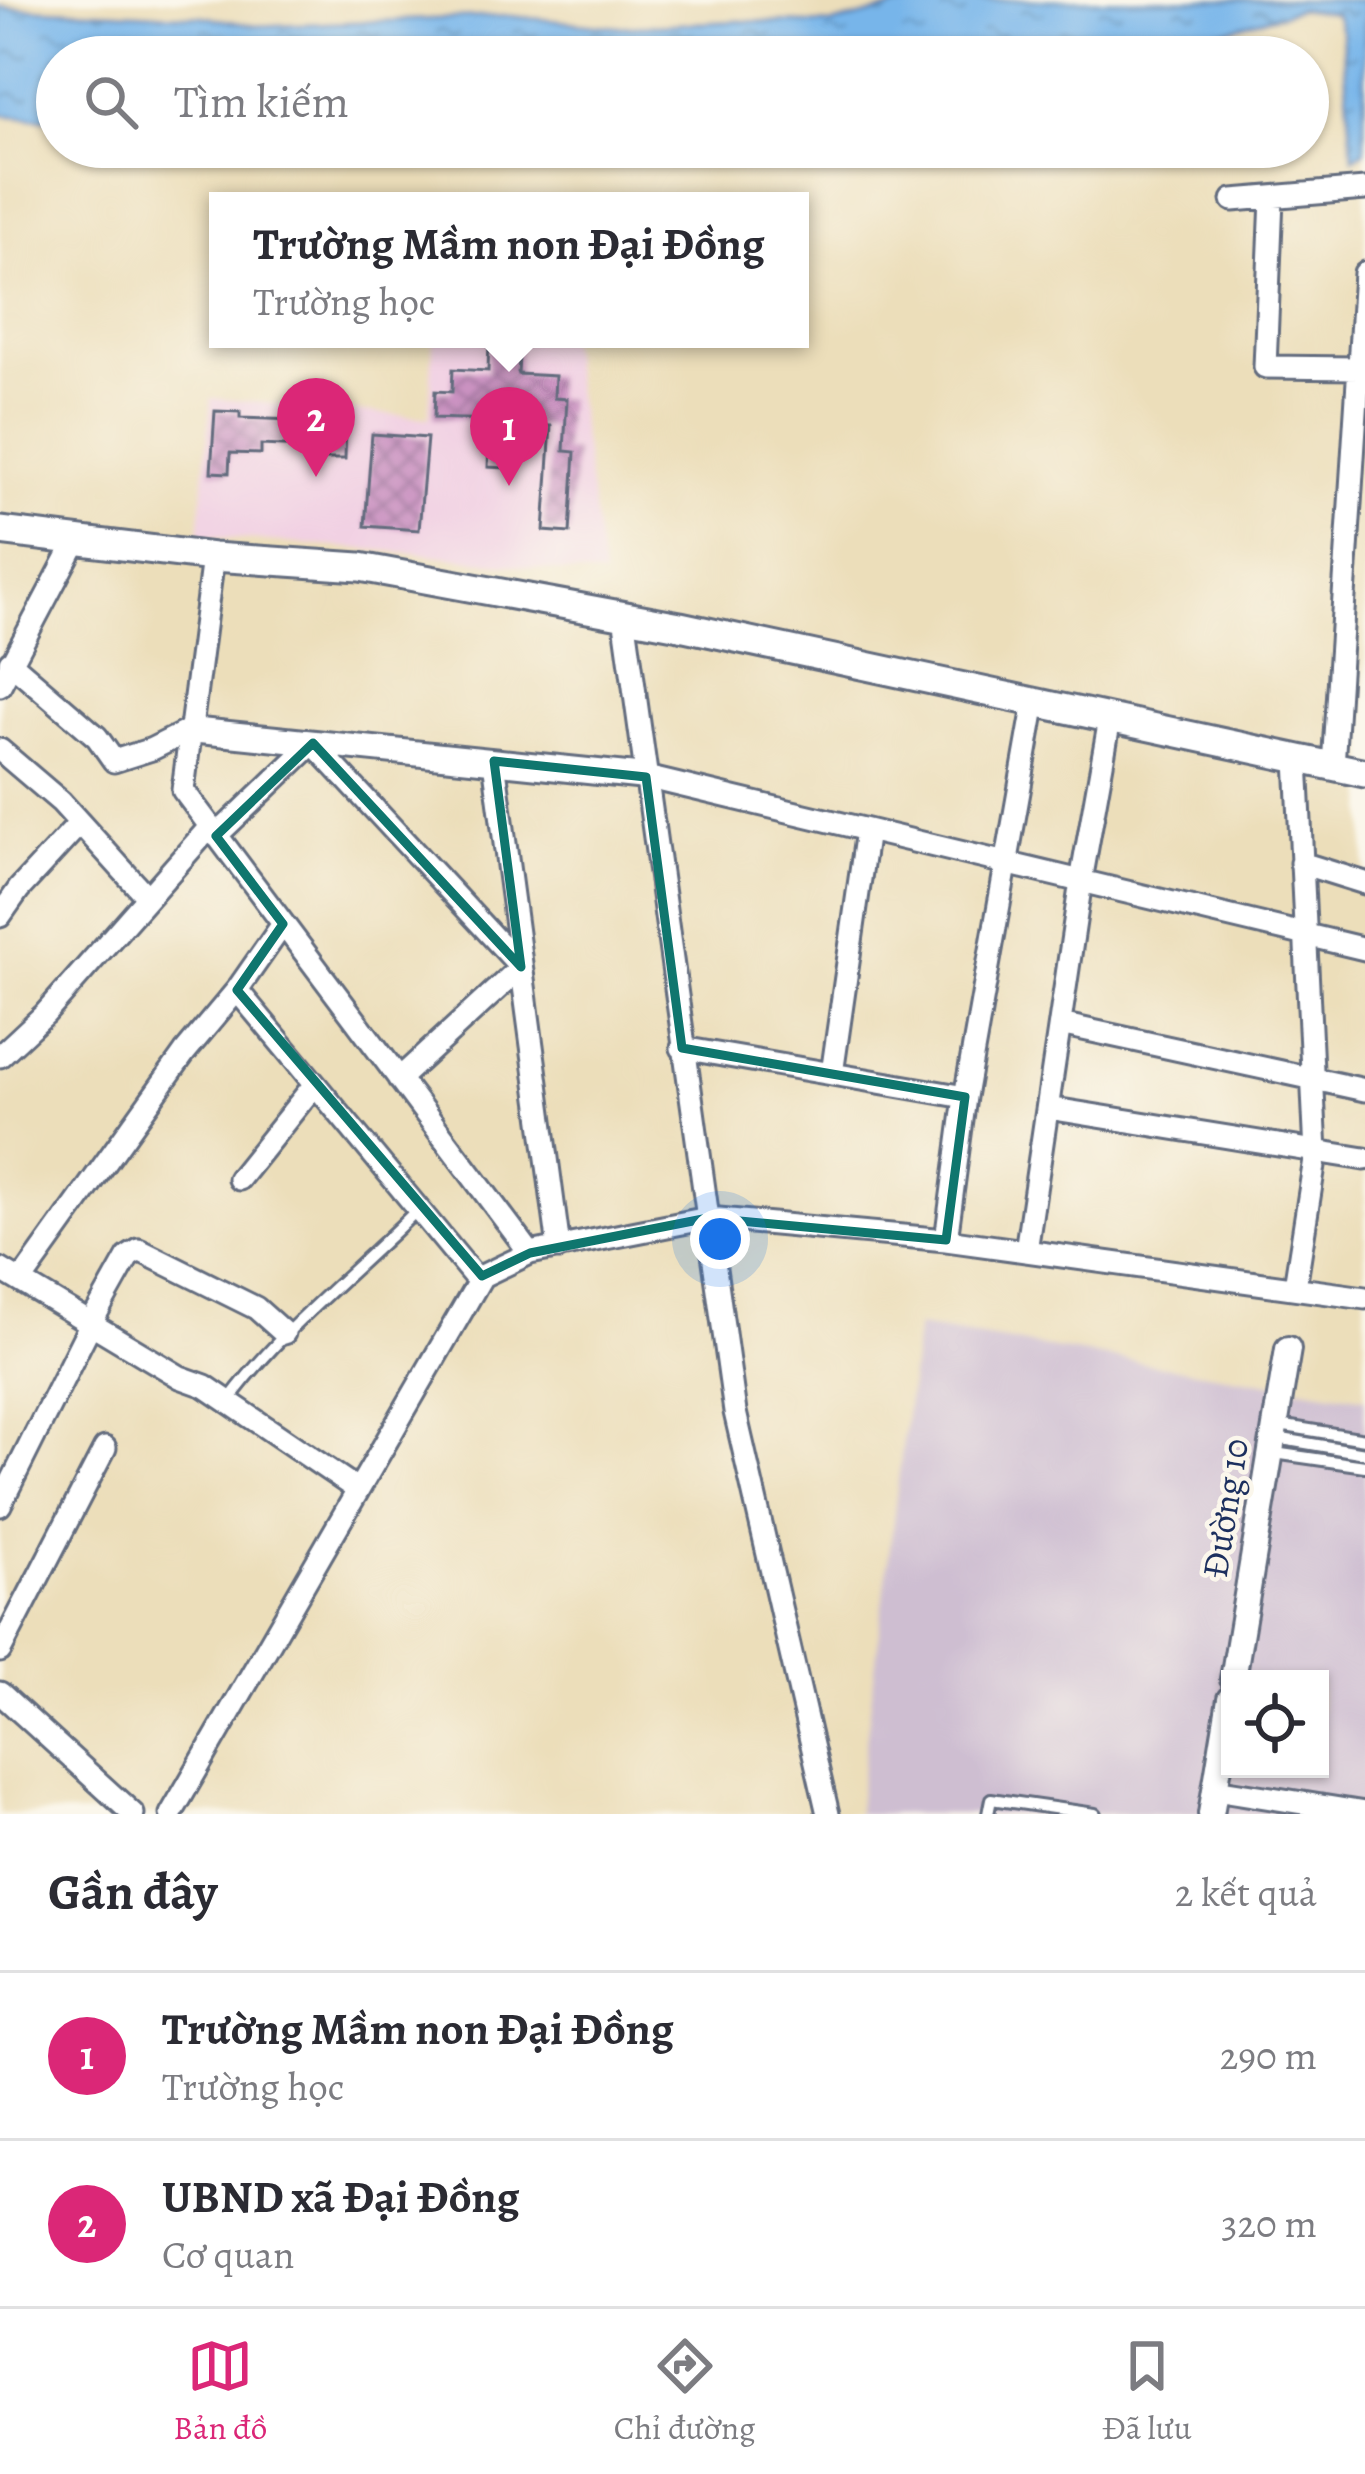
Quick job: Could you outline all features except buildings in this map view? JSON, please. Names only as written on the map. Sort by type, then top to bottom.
[{"type":"main road","points":[[0,531],[213,557],[360,567],[624,615],[1365,772]]},
{"type":"street","points":[[1233,200],[1365,189]]},
{"type":"street","points":[[1272,198],[1265,367],[1358,368]]},
{"type":"street","points":[[1333,766],[1354,590],[1358,368],[1365,273]]},
{"type":"street","points":[[0,685],[77,538]]},
{"type":"street","points":[[213,557],[183,790],[530,1253]]},
{"type":"street","points":[[624,615],[735,1412],[828,1814]]},
{"type":"street","points":[[10,662],[97,737],[114,761],[190,730],[646,777],[1365,949]]},
{"type":"street","points":[[946,1240],[965,1096],[1035,701]]},
{"type":"street","points":[[1026,1251],[1110,719]]},
{"type":"street","points":[[0,1056],[45,1014],[213,831],[313,743]]},
{"type":"street","points":[[313,743],[521,967]]},
{"type":"street","points":[[0,750],[80,823],[148,897]]},
{"type":"street","points":[[1295,1287],[1316,1151],[1297,759]]},
{"type":"street","points":[[494,761],[560,1248]]},
{"type":"street","points":[[0,916],[80,823]]},
{"type":"street","points":[[832,1074],[867,830]]},
{"type":"street","points":[[1301,863],[1365,884]]},
{"type":"street","points":[[21,1281],[184,1052],[237,990],[283,924]]},
{"type":"street","points":[[399,1079],[521,967]]},
{"type":"street","points":[[237,990],[473,1276],[530,1253],[708,1219],[946,1240],[1365,1298]]},
{"type":"street","points":[[1060,1024],[1365,1090]]},
{"type":"street","points":[[682,1048],[965,1096]]},
{"type":"street","points":[[239,1179],[315,1084]]},
{"type":"street","points":[[1048,1108],[1365,1159]]},
{"type":"street","points":[[0,1504],[91,1323],[128,1257],[139,1250],[256,1308],[284,1333]]},
{"type":"street","points":[[0,1269],[228,1401],[358,1490]]},
{"type":"street","points":[[171,1814],[482,1276]]},
{"type":"street","name":"Đường 10","points":[[1234,1670],[1288,1349]]},
{"type":"street","points":[[0,1652],[105,1448]]},
{"type":"street","points":[[0,1693],[133,1814]]},
{"type":"street","points":[[1221,1753],[1213,1801],[1365,1813]]},
{"type":"lane","points":[[228,1401],[284,1333],[418,1209]]},
{"type":"lane","points":[[1273,1438],[1365,1439]]},
{"type":"lane","points":[[1273,1438],[1365,1453]]},
{"type":"lane","points":[[1273,1438],[1365,1466]]},
{"type":"lane","points":[[988,1814],[991,1799],[1095,1814]]},
{"type":"highlighted area","points":[[313,743],[521,967],[494,761],[646,777],[682,1048],[965,1097],[946,1240],[708,1218],[530,1253],[482,1276],[237,990],[283,924],[216,836]]},
{"type":"shaded area","points":[[433,348],[569,348],[603,577],[425,554],[199,536],[211,398],[429,418]]},
{"type":"shaded area","points":[[917,1327],[1365,1398],[1365,1814],[857,1814]]},
{"type":"water","points":[[929,0],[1365,0],[1364,151],[1353,158],[1342,33],[1335,14],[1299,9],[1207,36],[36,36],[36,118],[0,115],[0,7],[202,16],[255,26],[510,16],[616,27],[739,21],[832,24]]},
{"type":"place","name":"UBND xã Đại Đồng","points":[[316,477]]},
{"type":"place","name":"Trường Mầm non Đại Đồng","points":[[509,486]]}]
